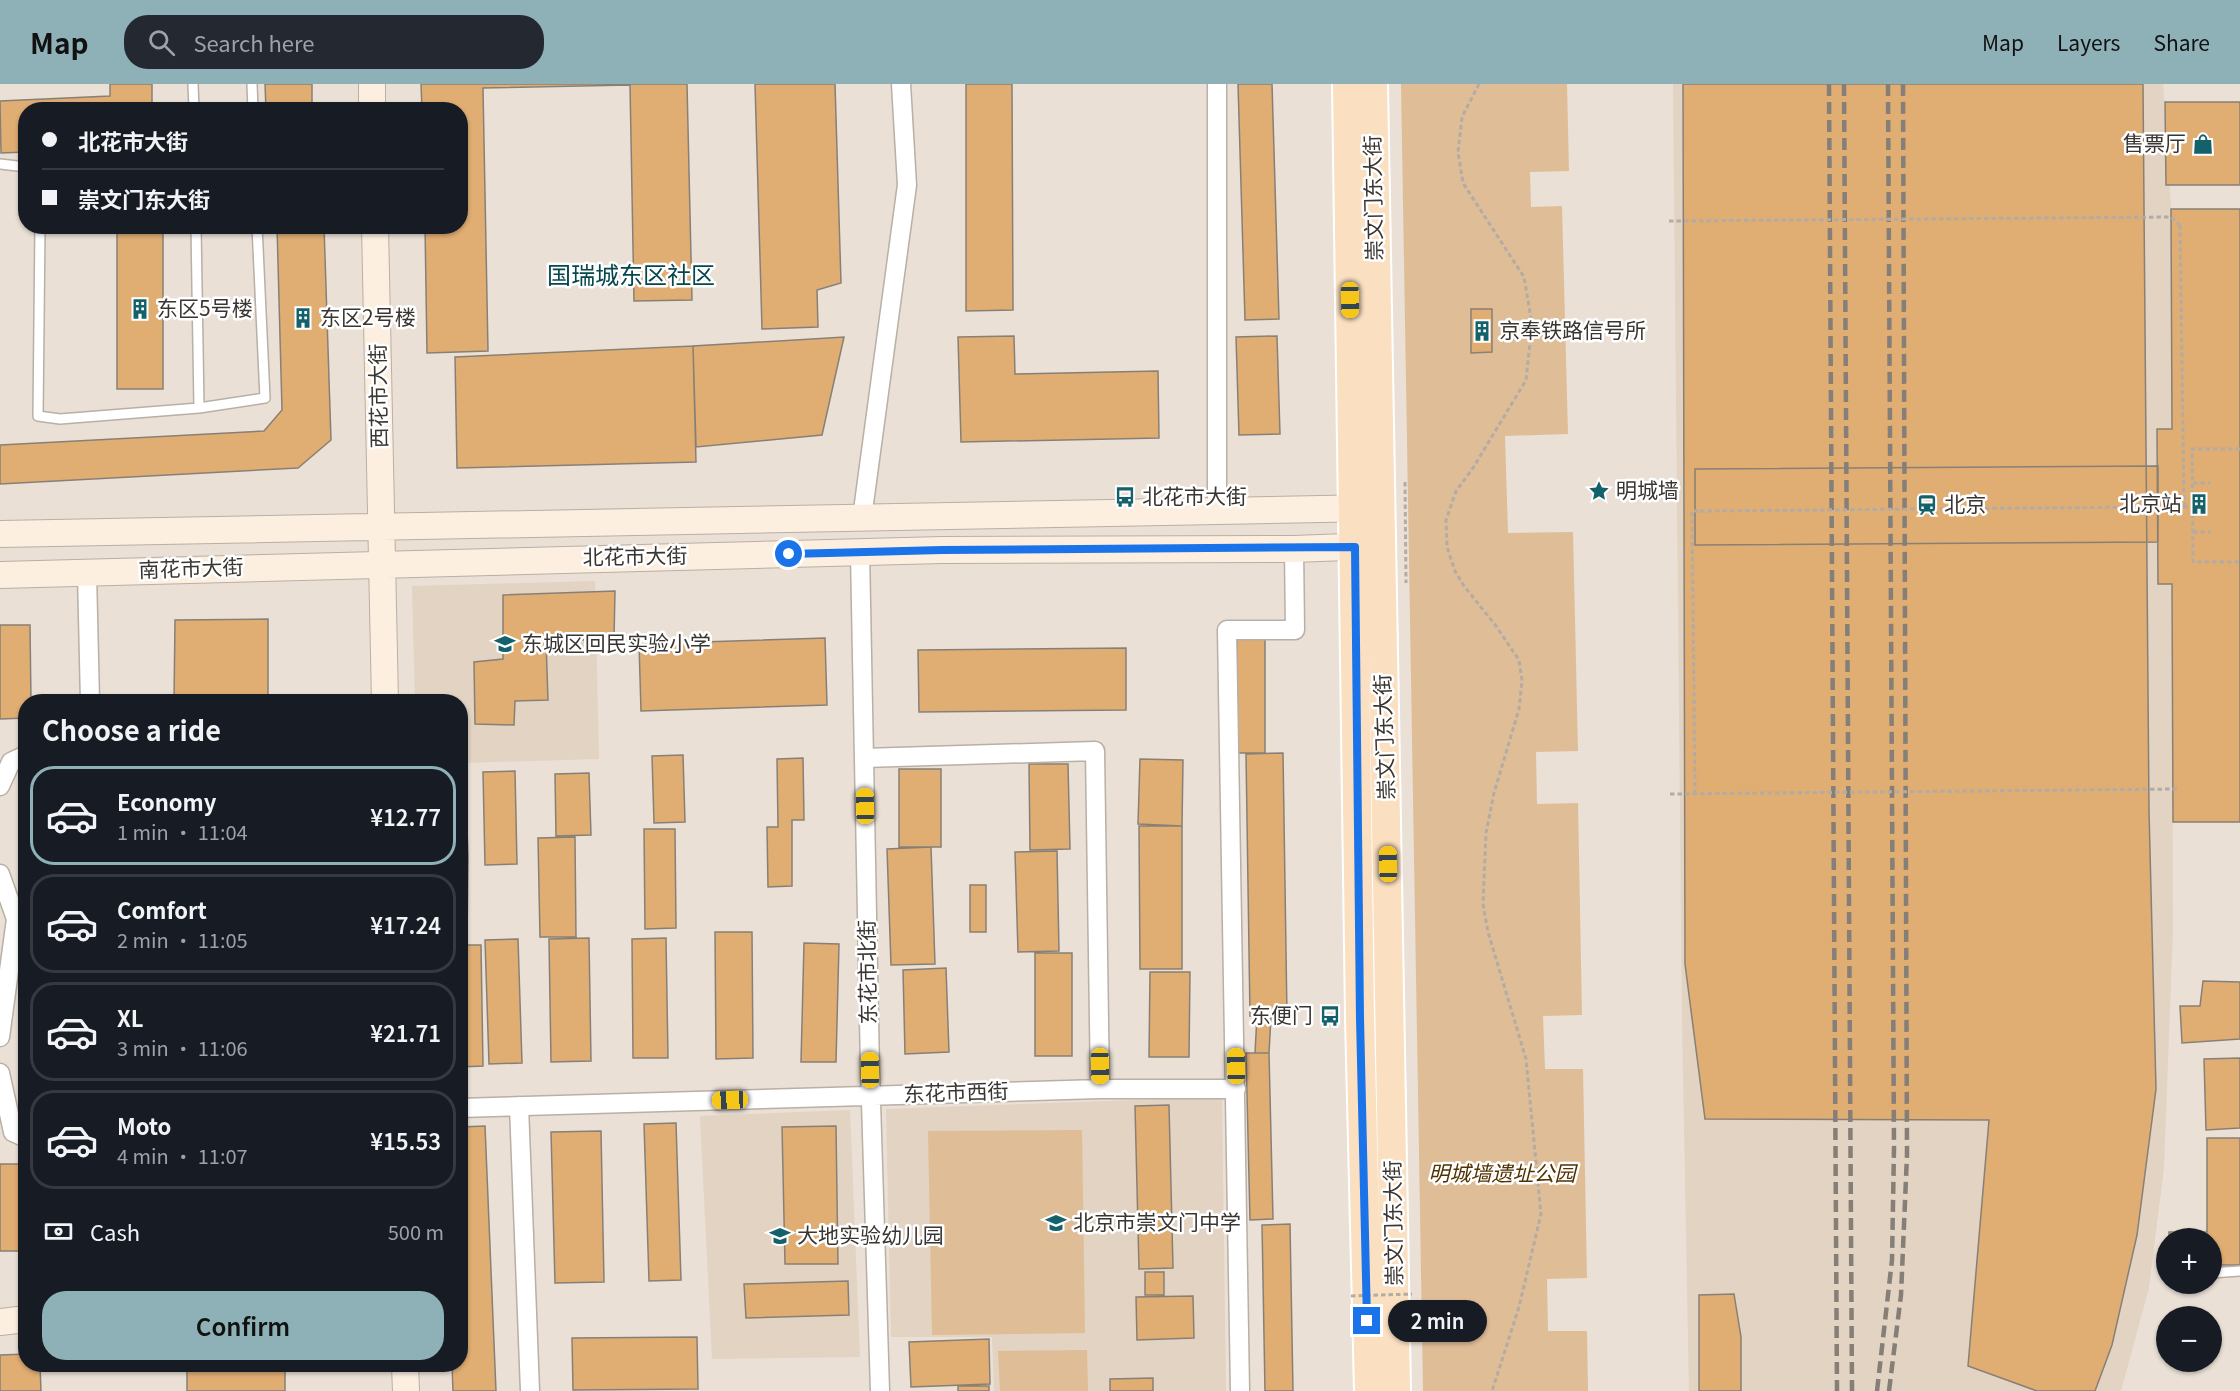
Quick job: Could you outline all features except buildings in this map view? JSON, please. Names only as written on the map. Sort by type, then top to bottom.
[{"type":"main road","points":[[372,84],[372,102]]},
{"type":"main road","name":"崇文门东大街","points":[[1347,84],[1366,509]]},
{"type":"main road","name":"崇文门东大街","points":[[1366,509],[1373,84]]},
{"type":"main road","name":"西花市大街","points":[[375,234],[385,694]]},
{"type":"main road","points":[[1366,509],[1367,547]]},
{"type":"main road","name":"北花市大街","points":[[382,528],[1366,509]]},
{"type":"main road","name":"南花市大街","points":[[0,534],[382,528]]},
{"type":"main road","name":"北花市大街","points":[[382,563],[942,550],[1367,547]]},
{"type":"main road","name":"崇文门东大街","points":[[1367,547],[1360,1029],[1369,1391]]},
{"type":"main road","name":"崇文门东大街","points":[[1367,547],[1386,797],[1396,1391]]},
{"type":"main road","name":"南花市大街","points":[[0,575],[382,563]]},
{"type":"main road","points":[[0,1322],[18,1320]]},
{"type":"main road","points":[[405,1372],[406,1391]]},
{"type":"street","points":[[862,518],[907,185],[902,84]]},
{"type":"street","points":[[1217,84],[1217,512]]},
{"type":"street","points":[[1240,1391],[1227,630],[1295,630],[1294,549]]},
{"type":"street","name":"东花市北街","points":[[860,552],[871,1096],[880,1391]]},
{"type":"street","points":[[87,573],[90,694]]},
{"type":"street","points":[[864,758],[1095,751],[1100,1089]]},
{"type":"street","points":[[0,786],[11,762],[18,759]]},
{"type":"street","points":[[0,874],[16,919],[0,1037]]},
{"type":"street","points":[[0,1073],[13,1134]]},
{"type":"street","name":"东花市西街","points":[[468,1108],[1100,1089],[1236,1089]]},
{"type":"street","points":[[519,1106],[530,1391]]},
{"type":"lane","points":[[193,84],[194,102]]},
{"type":"lane","points":[[252,84],[253,102]]},
{"type":"lane","points":[[0,164],[18,166]]},
{"type":"lane","points":[[40,234],[38,416],[60,420],[200,408],[265,398],[257,234]]},
{"type":"lane","points":[[196,234],[200,408]]},
{"type":"lane","points":[[2222,1272],[2240,1271]]},
{"type":"path","points":[[1479,84],[1462,117],[1458,152],[1463,183],[1524,277],[1532,324],[1526,380],[1473,468],[1456,491],[1446,520],[1447,547],[1455,571],[1464,586],[1509,644],[1519,660],[1521,670],[1519,709],[1494,792],[1486,833],[1483,904],[1488,932],[1526,1059],[1541,1214],[1519,1307],[1492,1391]]},
{"type":"path","points":[[1669,221],[2171,217],[2180,225],[2184,507]]},
{"type":"path","points":[[2240,449],[2192,449],[2193,562],[2240,562]]},
{"type":"path","points":[[2193,483],[2210,483]]},
{"type":"path","points":[[1695,794],[1692,511],[2193,507]]},
{"type":"path","points":[[2193,532],[2211,532]]},
{"type":"path","points":[[1670,794],[2177,789]]},
{"type":"path","points":[[1351,1296],[1412,1294]]},
{"type":"shaded area","points":[[1673,84],[2163,84],[2171,209],[2173,931],[2164,1168],[2149,1288],[2121,1391],[1689,1391],[1682,1023]]},
{"type":"shaded area","name":"东城区回民实验小学","points":[[595,581],[599,759],[468,763],[468,694],[415,694],[412,586]]},
{"type":"shaded area","name":"北京市崇文门中学","points":[[1222,1097],[1226,1391],[994,1391],[992,1337],[891,1337],[886,1109]]},
{"type":"shaded area","name":"大地实验幼儿园","points":[[850,1110],[860,1357],[712,1359],[700,1116]]},
{"type":"green space","name":"明城墙遗址公园","points":[[1401,84],[1567,84],[1569,171],[1530,172],[1531,207],[1562,206],[1568,434],[1505,436],[1508,533],[1573,532],[1578,751],[1536,752],[1537,804],[1578,803],[1582,1015],[1543,1016],[1545,1069],[1583,1069],[1587,1278],[1547,1279],[1548,1331],[1587,1331],[1588,1391],[1423,1391]]},
{"type":"green space","points":[[1082,1130],[1085,1333],[932,1335],[928,1131]]},
{"type":"green space","points":[[1087,1350],[1088,1391],[1000,1391],[998,1351]]},
{"type":"railway","points":[[1829,84],[1837,1391]]},
{"type":"railway","points":[[1844,84],[1852,1391]]},
{"type":"railway","points":[[1877,1391],[1892,1260],[1894,1148],[1888,84]]},
{"type":"railway","points":[[1889,1391],[1901,1295],[1907,1155],[1903,84]]},
{"type":"place","name":"售票厅","points":[[2203,144]]},
{"type":"place","name":"东区5号楼","points":[[140,309]]},
{"type":"place","name":"东区2号楼","points":[[303,318]]},
{"type":"place","name":"京奉铁路信号所","points":[[1482,331]]},
{"type":"place","name":"明城墙","points":[[1599,491]]},
{"type":"place","name":"北花市大街","points":[[1125,497]]},
{"type":"place","name":"北京站","points":[[2199,504]]},
{"type":"place","name":"北京","points":[[1927,505]]},
{"type":"place","name":"东城区回民实验小学","points":[[505,644]]},
{"type":"place","name":"东便门","points":[[1330,1016]]},
{"type":"place","name":"北京市崇文门中学","points":[[1056,1223]]},
{"type":"place","name":"大地实验幼儿园","points":[[780,1236]]},
{"type":"district","name":"国瑞城东区社区","points":[[631,276]]},
{"type":"route","points":[[789,554],[942,550],[1355,547],[1360,1018],[1367,1321]]}]
